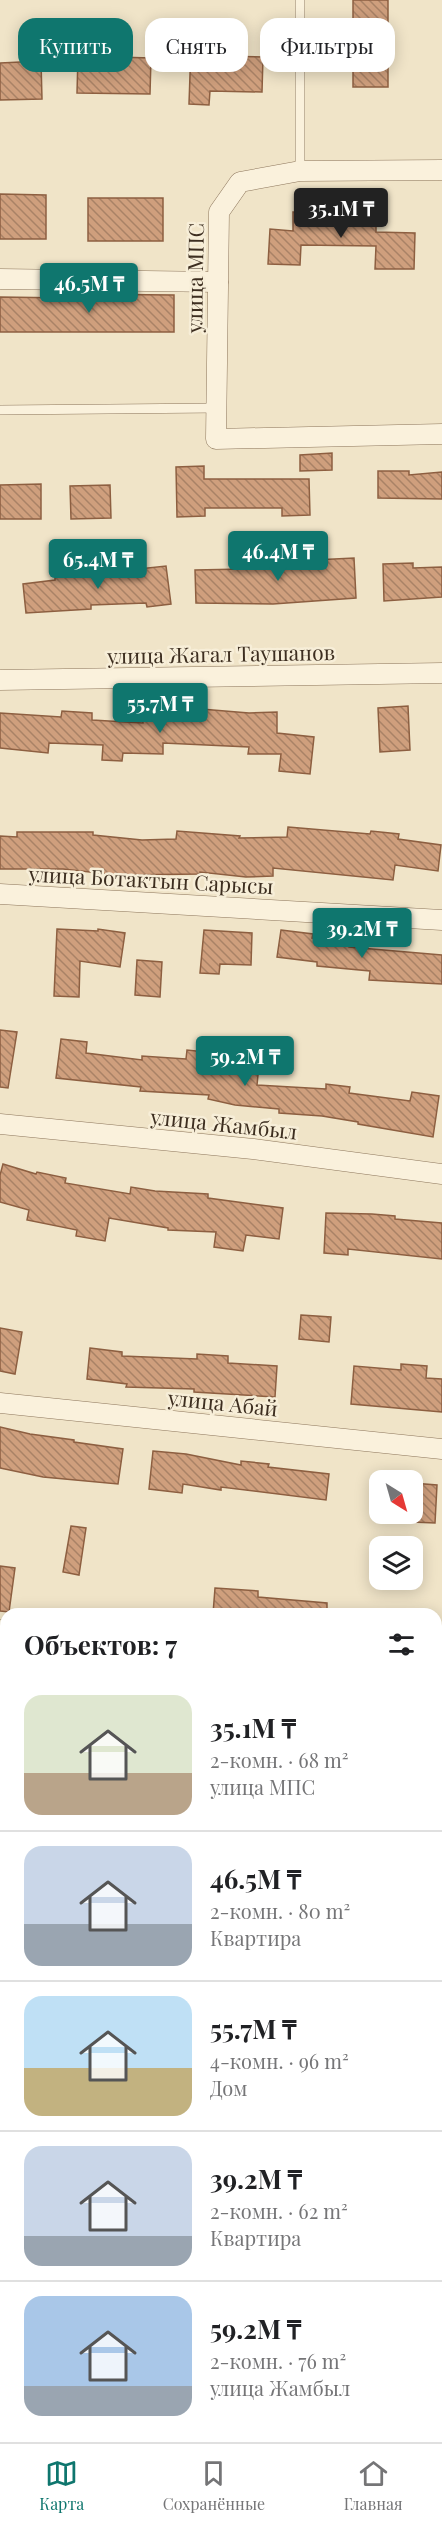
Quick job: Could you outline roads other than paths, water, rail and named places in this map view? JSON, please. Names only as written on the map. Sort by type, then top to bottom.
[{"type":"street","name":"улица МПС","points":[[442,170],[300,171],[240,182],[219,212],[216,439],[442,434]]},
{"type":"street","points":[[0,279],[218,282]]},
{"type":"street","name":"улица Жагал Таушанов","points":[[0,680],[442,673]]},
{"type":"street","name":"улица Ботактын Сарысы","points":[[0,894],[442,920]]},
{"type":"street","name":"улица Жамбыл","points":[[0,1124],[253,1149],[442,1174]]},
{"type":"street","name":"улица Абай","points":[[0,1403],[442,1449]]},
{"type":"lane","points":[[300,0],[300,171]]},
{"type":"lane","points":[[0,410],[217,408]]}]
